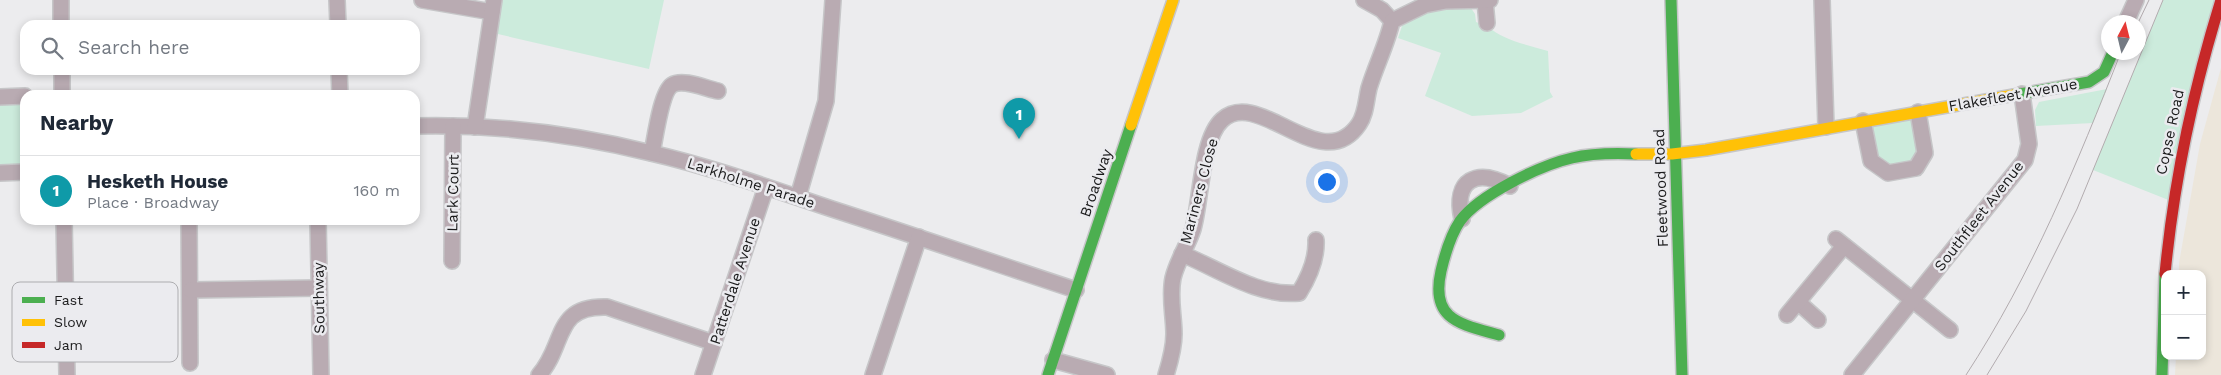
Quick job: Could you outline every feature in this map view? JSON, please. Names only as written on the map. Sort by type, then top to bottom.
[{"type":"street","points":[[61,0],[61,20]]},
{"type":"street","points":[[338,0],[338,20]]},
{"type":"street","points":[[422,0],[493,6],[475,127]]},
{"type":"street","points":[[798,198],[826,101],[833,0]]},
{"type":"street","name":"Broadway","points":[[1048,375],[1174,0]]},
{"type":"street","points":[[1364,0],[1382,10],[1392,21],[1425,4],[1446,1],[1487,0],[1487,23]]},
{"type":"street","name":"Fleetwood Road","points":[[1671,0],[1682,375]]},
{"type":"street","points":[[1822,0],[1826,127]]},
{"type":"street","points":[[2129,15],[2136,0]]},
{"type":"street","name":"Copse Road","points":[[2165,270],[2172,201],[2181,151],[2197,78],[2221,0]]},
{"type":"street","name":"Mariners Close","points":[[1166,375],[1174,336],[1173,277],[1197,212],[1206,158],[1213,135],[1221,121],[1232,114],[1249,112],[1267,118],[1298,135],[1318,141],[1335,141],[1348,136],[1359,125],[1364,114],[1368,90],[1387,44],[1392,21]]},
{"type":"street","name":"Flakefleet Avenue","points":[[1462,219],[1470,210],[1510,186],[1568,159],[1585,156],[1675,153],[2089,82],[2104,72],[2109,60]]},
{"type":"street","points":[[62,75],[62,90]]},
{"type":"street","points":[[339,75],[340,90]]},
{"type":"street","points":[[652,153],[665,93],[672,85],[682,83],[718,91]]},
{"type":"street","name":"Southfleet Avenue","points":[[1858,373],[2025,160],[2030,144],[2022,94]]},
{"type":"street","points":[[0,97],[20,96]]},
{"type":"street","points":[[1863,121],[1870,162],[1888,173],[1916,168],[1925,153],[1918,112]]},
{"type":"street","name":"Larkholme Parade","points":[[420,126],[475,127],[560,136],[652,153],[766,187],[1076,290]]},
{"type":"street","name":"Lark Court","points":[[452,261],[454,126]]},
{"type":"street","points":[[0,173],[20,172]]},
{"type":"street","points":[[1499,335],[1449,318],[1440,308],[1437,292],[1440,275],[1455,230],[1462,219],[1458,202],[1462,188],[1468,182],[1481,177],[1496,178],[1510,186]]},
{"type":"street","name":"Patterdale Avenue","points":[[704,375],[766,187]]},
{"type":"street","points":[[64,225],[65,282]]},
{"type":"street","points":[[189,225],[190,363]]},
{"type":"street","name":"Southway","points":[[318,225],[321,375]]},
{"type":"street","points":[[873,375],[919,237]]},
{"type":"street","name":"Mariners Close","points":[[1182,254],[1265,291],[1284,295],[1299,293],[1306,283],[1317,253],[1316,240]]},
{"type":"street","points":[[1787,315],[1840,242],[1912,302],[1950,330]]},
{"type":"street","points":[[191,290],[319,288]]},
{"type":"street","points":[[1798,302],[1818,320]]},
{"type":"street","points":[[539,375],[551,359],[563,326],[570,316],[580,310],[593,306],[608,307],[714,342]]},
{"type":"street","name":"Copse Road","points":[[2162,375],[2164,315]]},
{"type":"street","points":[[1053,360],[1107,375]]},
{"type":"street","points":[[67,362],[67,375]]},
{"type":"shaded area","points":[[2221,68],[2221,375],[2175,375],[2176,360],[2206,360],[2206,270],[2179,270],[2200,144]]},
{"type":"green space","points":[[494,0],[664,0],[649,69],[489,32]]},
{"type":"green space","points":[[2163,0],[2221,0],[2171,201],[2093,170],[2138,60],[2146,60],[2146,41]]},
{"type":"green space","points":[[1465,7],[1471,8],[1475,14],[1476,22],[1487,26],[1500,35],[1516,42],[1548,51],[1550,92],[1553,97],[1521,113],[1472,116],[1425,96],[1441,53],[1398,38],[1402,26],[1426,13]]},
{"type":"green space","points":[[2107,89],[2093,123],[2036,126],[2035,110],[2039,102]]},
{"type":"green space","points":[[20,96],[20,172],[0,173],[0,97]]},
{"type":"green space","points":[[1918,112],[1925,153],[1916,168],[1888,173],[1871,161],[1863,121]]},
{"type":"tram line","points":[[2142,15],[2149,0]]},
{"type":"tram line","points":[[1987,375],[2026,311],[2077,209],[2163,0]]},
{"type":"tram line","points":[[1966,375],[2012,298],[2052,218],[2088,136],[2118,60]]},
{"type":"traffic: fast","points":[[1671,0],[1682,375]]},
{"type":"traffic: fast","points":[[2014,95],[2089,82],[2104,72],[2109,60]]},
{"type":"traffic: fast","points":[[1048,375],[1131,125]]},
{"type":"traffic: fast","points":[[1499,335],[1461,323],[1444,310],[1440,300],[1441,271],[1446,252],[1460,221],[1469,211],[1496,191],[1544,167],[1588,155],[1636,154]]},
{"type":"traffic: fast","points":[[2162,375],[2164,315]]},
{"type":"traffic: slow","points":[[1131,125],[1173,0]]},
{"type":"traffic: slow","points":[[1636,154],[1672,154],[1706,150],[2014,95]]},
{"type":"traffic: jam","points":[[2165,270],[2179,170],[2193,101],[2221,0]]},
{"type":"place","name":"Hesketh House","points":[[1019,139]]}]
